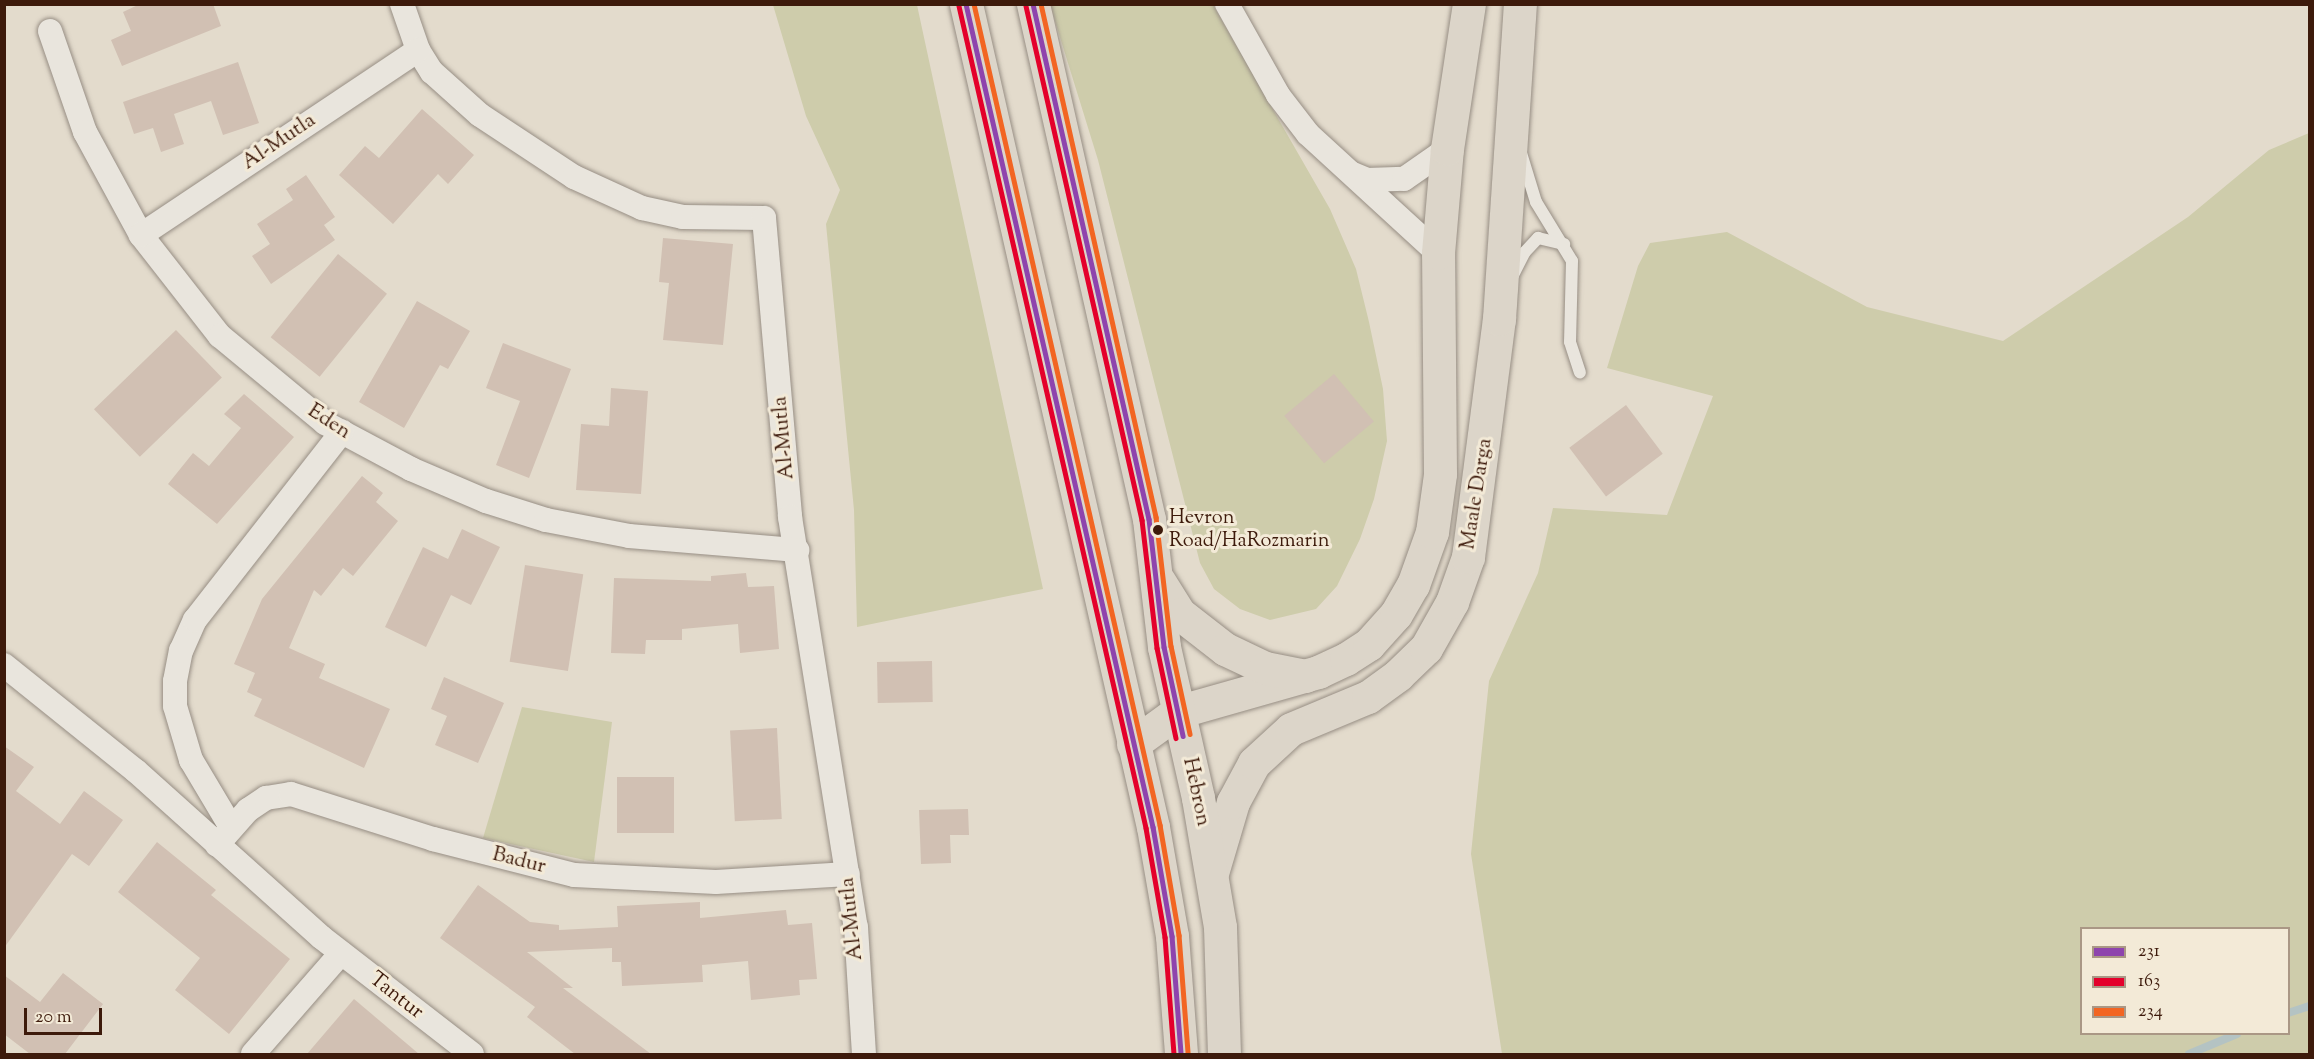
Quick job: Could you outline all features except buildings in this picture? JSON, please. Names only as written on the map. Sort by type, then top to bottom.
[{"type":"main road","points":[[966,4],[1165,885],[1180,1014],[1181,1054]]},
{"type":"main road","name":"Hebron","points":[[1033,4],[1149,519],[1164,647],[1212,873],[1221,927],[1224,1054]]},
{"type":"main road","name":"Maale Darga","points":[[1133,744],[1178,711],[1305,676],[1346,659],[1369,644],[1389,622],[1413,585],[1432,532],[1440,474],[1438,253],[1447,149],[1469,4]]},
{"type":"main road","name":"Maale Darga","points":[[1212,873],[1233,802],[1254,763],[1291,729],[1368,697],[1398,675],[1426,648],[1452,602],[1468,556],[1499,319],[1520,4]]},
{"type":"main road","points":[[1157,578],[1180,614],[1213,642],[1251,663],[1305,676]]},
{"type":"street","name":"Al-Mutla","points":[[402,4],[417,50],[432,72],[480,115],[574,177],[642,208],[683,217],[764,218],[790,517],[856,927],[864,1054]]},
{"type":"street","points":[[1227,4],[1278,95],[1308,134],[1345,171],[1438,253]]},
{"type":"street","name":"Eden","points":[[51,31],[85,132],[141,235],[220,336],[316,416],[422,474],[546,520],[629,536],[797,550]]},
{"type":"street","name":"Al-Mutla","points":[[141,235],[417,50]]},
{"type":"street","points":[[1345,171],[1367,180],[1404,179],[1447,149]]},
{"type":"street","points":[[224,836],[191,760],[175,706],[175,681],[181,651],[195,620],[342,432]]},
{"type":"street","name":"Tantur","points":[[4,665],[224,836],[321,937],[472,1054]]},
{"type":"street","name":"Badur","points":[[224,836],[266,798],[291,794],[433,839],[574,875],[716,882],[848,874]]},
{"type":"street","points":[[253,1054],[341,952]]},
{"type":"lane","points":[[1512,123],[1536,202],[1565,244],[1572,261],[1570,342],[1580,372]]},
{"type":"lane","points":[[1499,319],[1524,253],[1538,238],[1565,244]]},
{"type":"shaded area","points":[[773,5],[917,5],[1043,589],[857,627],[854,510],[826,224],[840,190],[806,116]]},
{"type":"shaded area","points":[[1050,5],[1213,5],[1330,209],[1356,269],[1383,389],[1387,441],[1374,499],[1360,539],[1337,586],[1316,609],[1270,620],[1240,609],[1214,589],[1200,563],[1098,160]]},
{"type":"shaded area","points":[[2309,133],[2309,1054],[1502,1054],[1471,854],[1489,681],[1538,573],[1553,508],[1667,515],[1713,396],[1607,368],[1638,266],[1650,243],[1727,232],[1867,307],[2003,341],[2188,217],[2269,150]]},
{"type":"shaded area","points":[[522,707],[612,722],[594,862],[483,838]]},
{"type":"waterway","points":[[2290,1012],[2310,1006]]},
{"type":"waterway","points":[[2189,1054],[2235,1035]]},
{"type":"transit line","name":"231","points":[[966,4],[1153,827],[1172,936],[1181,1054]]},
{"type":"transit line","name":"234","points":[[974,4],[1160,825],[1179,935],[1188,1053]]},
{"type":"transit line","name":"231","points":[[1033,4],[1149,519],[1164,647],[1183,736]]},
{"type":"transit line","name":"234","points":[[1041,4],[1156,517],[1171,646],[1190,734]]},
{"type":"transit line","name":"163","points":[[959,6],[1146,828],[1165,937],[1174,1054]]},
{"type":"transit line","name":"163","points":[[1026,6],[1142,520],[1157,648],[1176,738]]},
{"type":"place","name":"Hevron Road/HaRozmarin","points":[[1158,530]]}]
